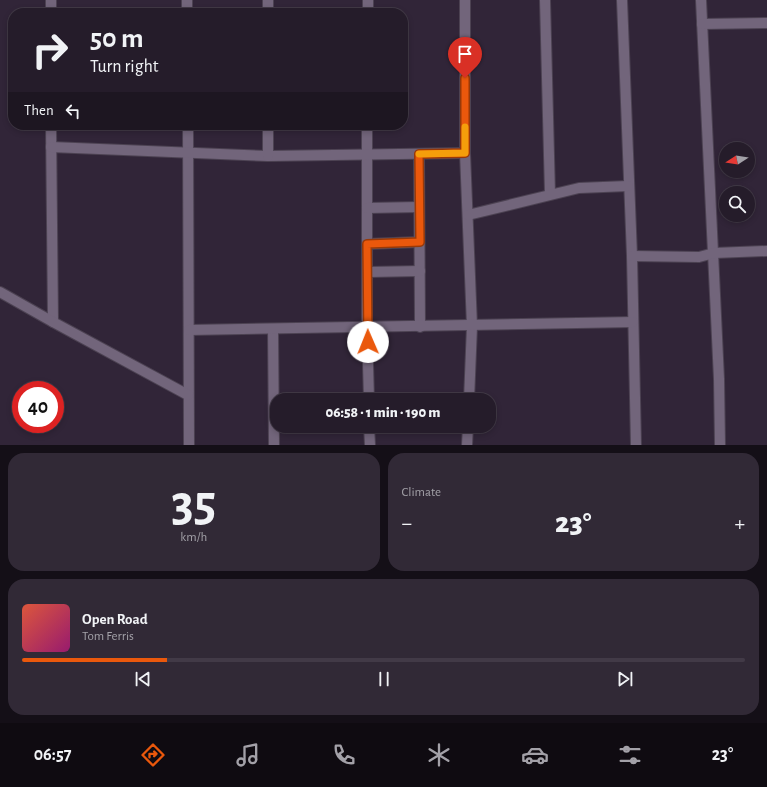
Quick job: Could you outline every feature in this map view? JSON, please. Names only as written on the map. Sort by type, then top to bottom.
[{"type":"street","points":[[465,0],[465,153],[472,326],[469,393]]},
{"type":"street","points":[[545,0],[550,194]]},
{"type":"street","points":[[622,0],[628,186],[632,256],[636,445]]},
{"type":"street","points":[[700,0],[714,253],[720,445]]},
{"type":"street","points":[[702,24],[767,23]]},
{"type":"street","points":[[51,130],[53,322]]},
{"type":"street","points":[[188,130],[188,445]]},
{"type":"street","points":[[268,130],[268,156]]},
{"type":"street","points":[[367,130],[367,328],[369,393]]},
{"type":"street","points":[[51,147],[268,156],[465,153]]},
{"type":"street","points":[[419,154],[420,327]]},
{"type":"street","points":[[468,215],[579,188],[628,186]]},
{"type":"street","points":[[367,208],[419,207]]},
{"type":"street","points":[[367,244],[420,242]]},
{"type":"street","points":[[632,256],[699,257],[714,253],[767,251]]},
{"type":"street","points":[[368,272],[420,271]]},
{"type":"street","points":[[0,292],[188,395]]},
{"type":"street","points":[[189,330],[367,328],[633,322]]},
{"type":"street","points":[[274,329],[274,445]]},
{"type":"street","points":[[370,433],[370,445]]},
{"type":"street","points":[[468,433],[468,445]]},
{"type":"slow traffic","points":[[419,154],[465,153],[465,127]]},
{"type":"route","points":[[368,342],[367,244],[420,242],[419,154],[465,153],[465,78]]}]
